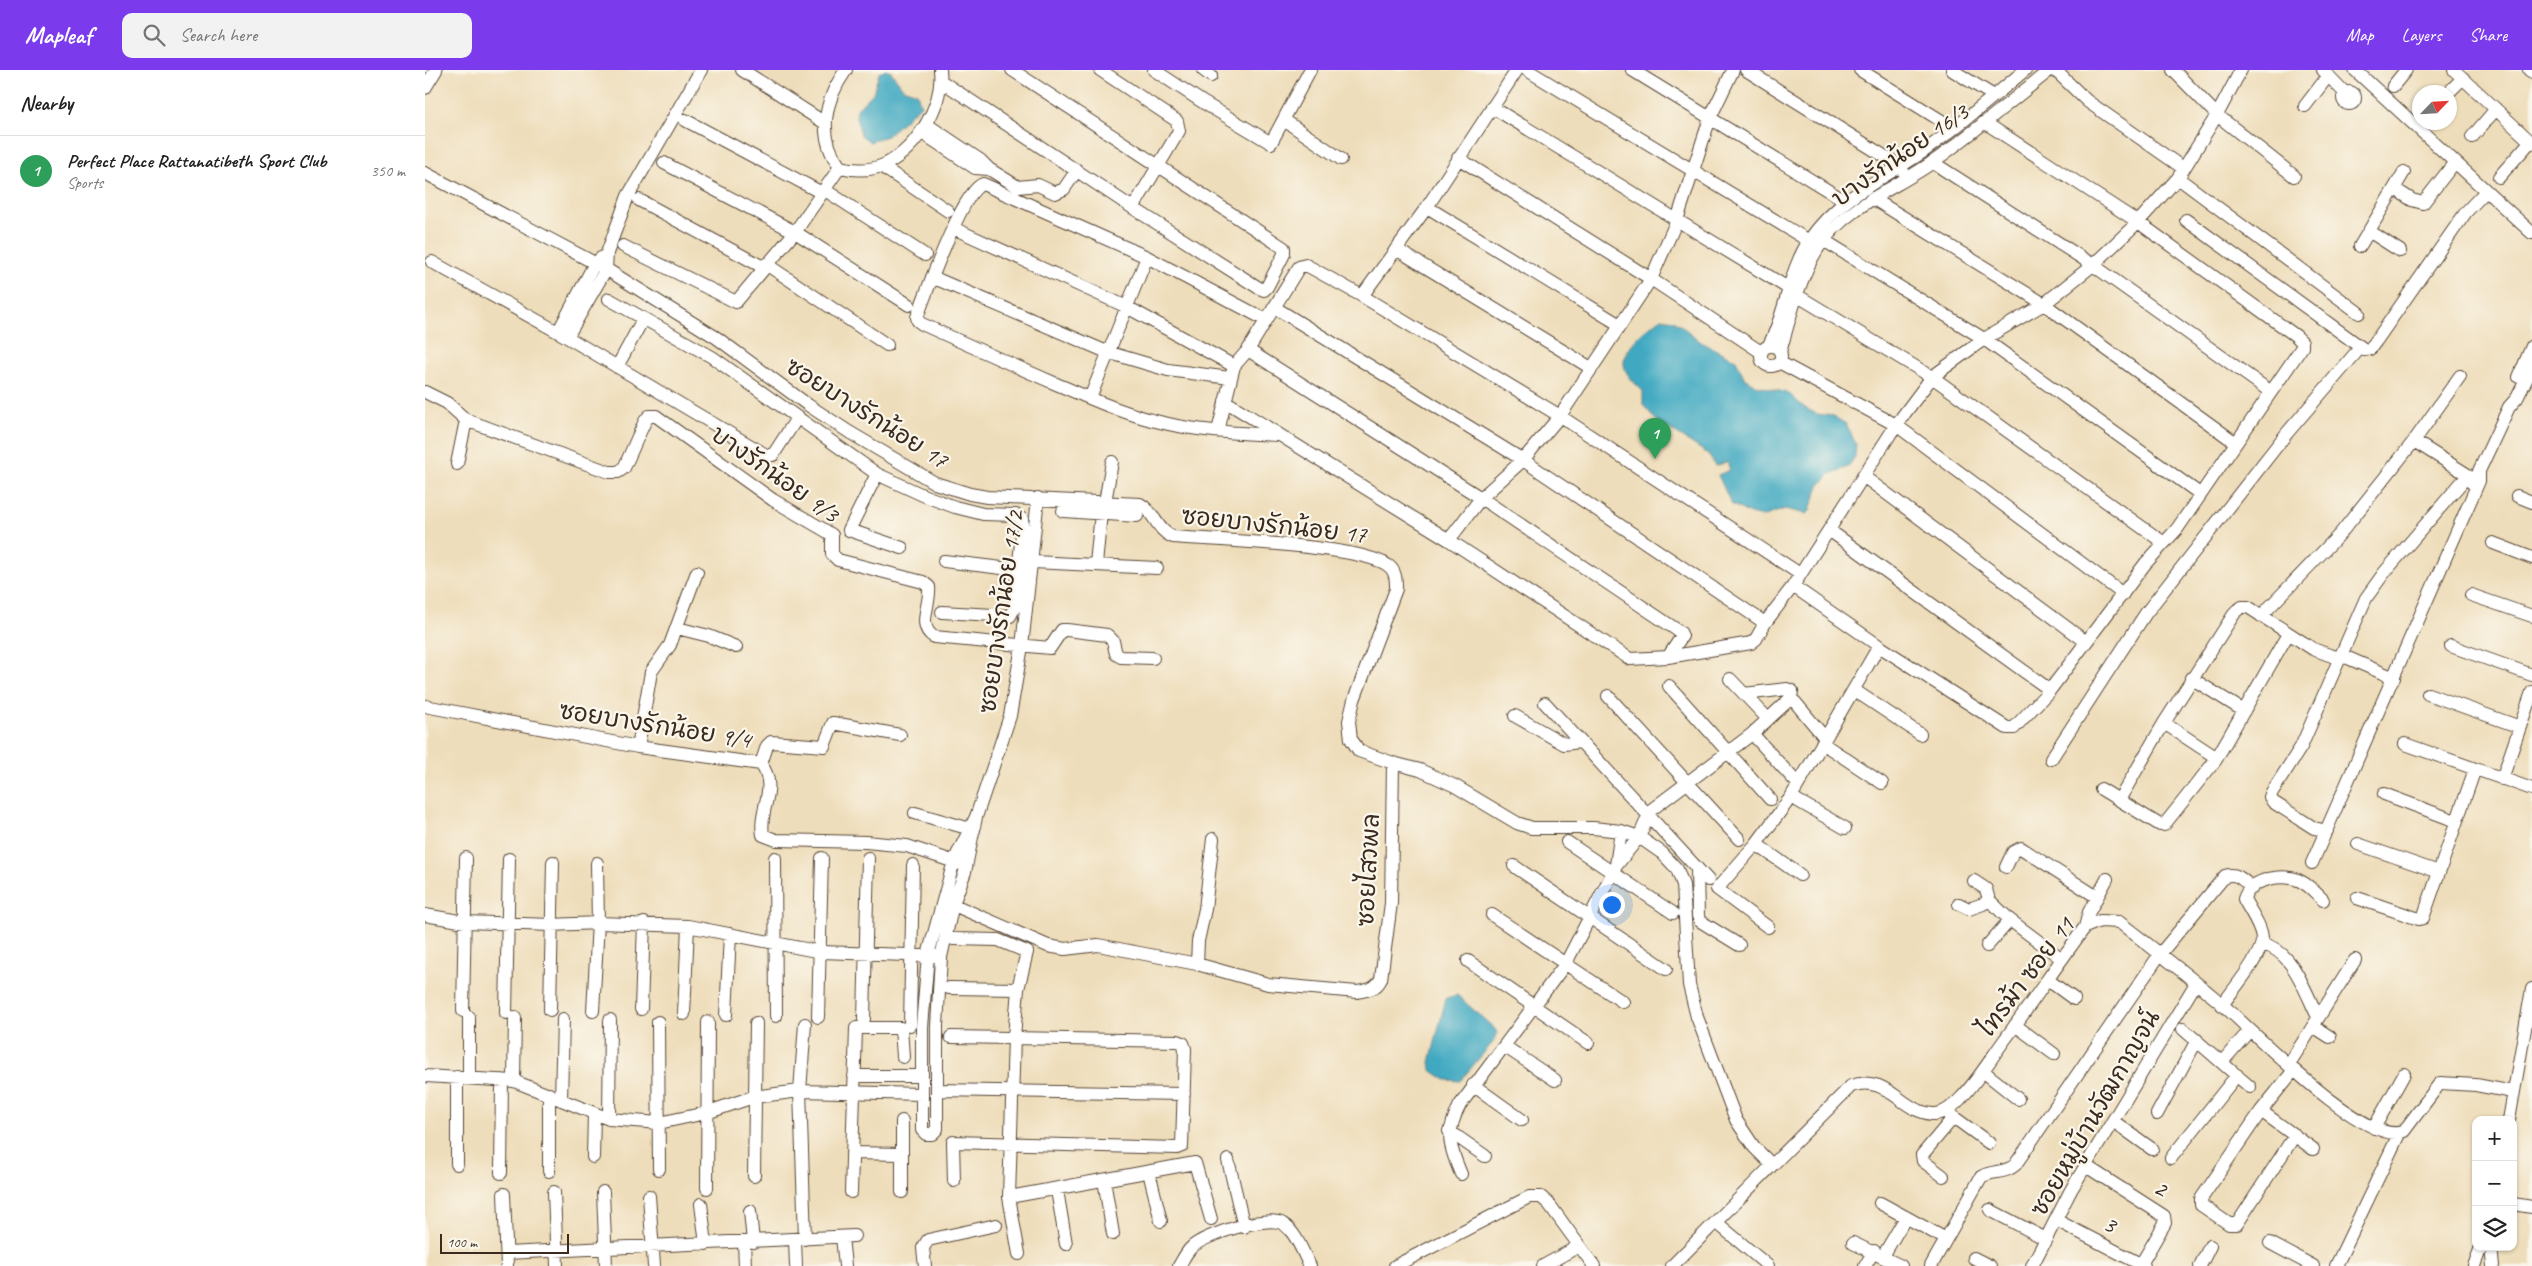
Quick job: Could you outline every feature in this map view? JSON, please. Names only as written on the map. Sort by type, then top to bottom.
[{"type":"street","points":[[425,88],[436,70]]},
{"type":"street","points":[[563,335],[601,266],[628,196],[701,70]]},
{"type":"street","points":[[742,70],[825,123]]},
{"type":"street","points":[[840,167],[861,170],[881,166],[898,156],[924,128],[936,102],[941,76],[1133,208],[1259,288],[1264,290],[1267,287],[1284,254],[1284,248],[1012,70]]},
{"type":"street","points":[[1100,70],[1178,122],[1179,131],[1133,208]]},
{"type":"street","points":[[1155,70],[1204,103],[1271,143],[1310,70]]},
{"type":"street","points":[[1362,296],[1427,207],[1517,70]]},
{"type":"street","points":[[1527,70],[1809,241]]},
{"type":"street","points":[[1632,70],[1845,201]]},
{"type":"street","points":[[1449,540],[1481,498],[1523,460],[1560,416],[1651,279],[1677,220],[1710,118],[1733,70]]},
{"type":"street","points":[[1745,70],[1899,166],[1909,177]]},
{"type":"street","points":[[1860,70],[1953,128]]},
{"type":"street","points":[[1952,70],[1994,96]]},
{"type":"street","points":[[1793,292],[1793,270],[1809,241],[1835,209],[1953,128],[2025,70]]},
{"type":"street","name":"บางรักน้อย 16/3","points":[[1772,353],[1793,292],[1805,275],[1818,249],[1844,218],[1872,198],[1932,162],[2050,70]]},
{"type":"street","points":[[2055,70],[2087,101],[2359,313]]},
{"type":"street","points":[[2173,70],[2217,115],[2294,176]]},
{"type":"street","points":[[1225,401],[1449,540],[1630,660],[1668,657],[1751,643],[1801,574],[1896,425],[1933,377],[1984,339],[2044,304],[2093,265],[2138,222],[2180,173],[2217,115],[2241,70]]},
{"type":"street","points":[[2355,70],[2485,192],[2532,233]]},
{"type":"street","points":[[2393,86],[2405,70]]},
{"type":"street","points":[[840,167],[827,145],[825,123],[841,72]]},
{"type":"street","points":[[2305,106],[2326,73],[2350,94],[2368,82]]},
{"type":"street","points":[[2458,74],[2531,142],[2499,176]]},
{"type":"street","points":[[1492,107],[1933,377],[2164,544]]},
{"type":"street","points":[[2472,137],[2496,109]]},
{"type":"street","points":[[685,120],[823,191],[925,255]]},
{"type":"street","points":[[1284,120],[1341,159]]},
{"type":"street","points":[[1793,586],[1879,646],[2007,728],[2020,724],[2050,690],[2085,641],[2164,544],[2302,347],[2302,342],[2138,222],[1984,122]]},
{"type":"street","points":[[924,128],[980,160],[989,169],[1018,187],[1038,184],[1055,193],[1064,189],[1077,170]]},
{"type":"street","points":[[1458,158],[1772,353],[1896,425],[2123,594]]},
{"type":"street","points":[[1932,162],[2093,265],[2271,392]]},
{"type":"street","points":[[2395,189],[2412,200],[2423,203],[2455,162]]},
{"type":"street","points":[[664,163],[795,232],[909,305]]},
{"type":"street","points":[[881,166],[947,211]]},
{"type":"street","points":[[623,246],[734,302],[740,300],[765,266],[795,232],[840,167]]},
{"type":"street","points":[[2360,246],[2404,172]]},
{"type":"street","name":"ซอยบางรักน้อย 17","points":[[425,173],[601,266],[717,338],[808,405],[849,432],[935,482],[969,494],[1013,500],[1039,498],[1103,508],[1140,504],[1147,508],[1163,533],[1173,537],[1336,550],[1377,558],[1390,567],[1395,575],[1396,589],[1384,626],[1363,672],[1349,721],[1351,739],[1359,751],[1420,770],[1455,786],[1517,823],[1532,828],[1593,828],[1621,831],[1639,837],[1663,853],[1677,869],[1683,885],[1689,984],[1697,1017],[1736,1120],[1754,1147],[1771,1164]]},
{"type":"street","points":[[1266,320],[1147,257],[983,184],[974,188],[953,228],[917,317],[918,321],[1090,398],[1165,424],[1218,432],[1280,436]]},
{"type":"street","points":[[2186,220],[2360,348],[2370,348],[2466,212],[2485,192]]},
{"type":"street","points":[[1872,198],[2044,304],[2236,443]]},
{"type":"street","points":[[639,200],[765,266],[887,345]]},
{"type":"street","points":[[1427,207],[1620,325]]},
{"type":"street","points":[[953,228],[1127,306],[1232,372]]},
{"type":"street","points":[[2369,231],[2399,251]]},
{"type":"street","points":[[1825,241],[1984,339],[2200,494]]},
{"type":"street","points":[[1396,249],[1591,368]]},
{"type":"street","points":[[1090,398],[1147,257]]},
{"type":"street","points":[[432,262],[563,335],[770,457],[797,418]]},
{"type":"street","points":[[1218,432],[1232,372],[1248,350],[1299,267],[1307,265],[1362,296],[1560,416],[1801,574]]},
{"type":"street","points":[[932,277],[1107,352],[1168,370],[1232,372]]},
{"type":"street","points":[[609,299],[711,357],[877,474],[925,496],[955,507],[983,514],[1016,515],[1022,519],[1023,526],[1014,609],[1010,616],[942,612]]},
{"type":"street","points":[[1274,308],[1523,460],[1765,623]]},
{"type":"street","points":[[617,367],[643,319]]},
{"type":"street","points":[[2509,407],[2511,395],[2532,346]]},
{"type":"street","points":[[2051,760],[2146,612],[2287,433],[2360,348]]},
{"type":"street","points":[[1248,350],[1481,498],[1680,632],[1682,636],[1668,657]]},
{"type":"street","points":[[2312,863],[2394,678],[2473,477],[2509,407],[2517,398],[2532,368]]},
{"type":"street","points":[[2261,616],[2340,534],[2414,441],[2460,376]]},
{"type":"street","name":"บางรักน้อย 9/3","points":[[425,392],[447,403],[466,420],[609,472],[618,472],[624,468],[645,422],[649,416],[656,416],[773,500],[826,530],[832,535],[832,554],[837,560],[923,582],[929,587],[930,594],[924,625],[926,633],[934,638],[1051,648],[1057,634],[1061,630],[1067,630],[1107,635],[1113,641],[1116,654],[1121,657],[1153,658]]},
{"type":"street","points":[[457,464],[466,420]]},
{"type":"street","points":[[2414,441],[2473,477]]},
{"type":"street","points":[[1096,564],[1103,508],[1112,462]]},
{"type":"street","points":[[877,474],[849,530],[902,548]]},
{"type":"street","points":[[1863,476],[2085,641]]},
{"type":"street","points":[[2327,831],[2314,828],[2273,802],[2270,797],[2301,747],[2366,598],[2384,573],[2453,492],[2473,477]]},
{"type":"street","points":[[2517,496],[2532,502]]},
{"type":"street","name":"ซอยบางรักน้อย 17/2","points":[[948,903],[967,866],[972,830],[1010,716],[1022,646],[1039,498]]},
{"type":"street","points":[[1063,511],[1103,508],[1137,516]]},
{"type":"street","points":[[1829,530],[2050,690]]},
{"type":"street","points":[[2493,543],[2532,558]]},
{"type":"street","points":[[943,561],[1017,570]]},
{"type":"street","points":[[1033,562],[1157,568]]},
{"type":"street","points":[[638,747],[651,672],[669,645],[677,628],[697,572]]},
{"type":"street","points":[[2471,595],[2532,616]]},
{"type":"street","points":[[2119,800],[2191,678],[2236,611],[2242,607],[2248,607],[2313,649],[2348,658],[2394,678]]},
{"type":"street","points":[[677,628],[709,636],[737,647]]},
{"type":"street","points":[[2101,789],[2160,825],[2164,825],[2217,758],[2288,634]]},
{"type":"street","points":[[1768,927],[1717,889],[1756,844],[1791,797],[1879,646]]},
{"type":"street","points":[[2451,646],[2532,676]]},
{"type":"street","points":[[2191,678],[2244,711]]},
{"type":"street","points":[[1730,679],[1768,719]]},
{"type":"street","points":[[1669,686],[1770,799]]},
{"type":"street","points":[[1461,1174],[1451,1150],[1449,1131],[1456,1112],[1473,1085],[1566,964],[1614,870],[1639,837],[1647,816],[1685,782],[1727,752],[1791,698],[1791,691],[1787,689],[1744,694]]},
{"type":"street","points":[[1854,690],[1920,734]]},
{"type":"street","points":[[2502,779],[2532,692]]},
{"type":"street","points":[[2428,694],[2520,727]]},
{"type":"street","points":[[1608,696],[1739,839]]},
{"type":"street","points":[[1795,702],[1824,741],[1882,783]]},
{"type":"street","points":[[1545,703],[1647,816],[1708,880]]},
{"type":"street","name":"ซอยบางรักน้อย 9/4","points":[[425,706],[638,747],[761,764],[769,775],[769,787],[761,822],[763,835],[776,840],[866,842],[907,846],[954,861]]},
{"type":"street","points":[[1515,716],[1564,744],[1580,742]]},
{"type":"street","points":[[2163,723],[2217,758]]},
{"type":"street","points":[[761,764],[767,746],[771,742],[824,746],[833,724],[900,735]]},
{"type":"street","points":[[1757,739],[1798,784]]},
{"type":"street","points":[[2405,744],[2532,789]]},
{"type":"street","name":"ซอยไสวพล","points":[[1197,964],[1268,984],[1347,991],[1371,990],[1377,986],[1381,978],[1391,903],[1393,763]]},
{"type":"street","points":[[2357,898],[2421,919],[2475,769]]},
{"type":"street","points":[[2384,794],[2457,822]]},
{"type":"street","points":[[1791,797],[1845,828]]},
{"type":"street","points":[[915,813],[972,830]]},
{"type":"street","name":"ซอยบางรักน้อย 17/2","points":[[935,956],[937,1129],[932,1134],[926,1134],[922,1130],[923,1028],[935,956],[948,903],[954,861],[972,830]]},
{"type":"street","points":[[1614,870],[1621,831]]},
{"type":"street","points":[[948,903],[995,925],[1048,946],[1065,949],[1098,945],[1197,964],[1198,941],[1205,909],[1213,838]]},
{"type":"street","points":[[1567,842],[1614,870],[1673,913]]},
{"type":"street","points":[[1756,844],[1800,875]]},
{"type":"street","points":[[2358,844],[2439,872]]},
{"type":"street","points":[[2006,867],[2013,852],[2021,848],[2097,897]]},
{"type":"street","points":[[457,1164],[466,1014],[465,858]]},
{"type":"street","points":[[775,858],[776,1016]]},
{"type":"street","points":[[818,1017],[822,858]]},
{"type":"street","points":[[864,1018],[867,858]]},
{"type":"street","points":[[501,1173],[508,1081],[510,1015],[507,924],[509,859]]},
{"type":"street","points":[[954,861],[967,866]]},
{"type":"street","points":[[550,1010],[553,862]]},
{"type":"street","points":[[593,1011],[598,923],[597,863]]},
{"type":"street","points":[[910,1025],[913,865]]},
{"type":"street","points":[[1514,866],[1667,969]]},
{"type":"street","points":[[1697,869],[1698,916],[1700,921],[1739,945]]},
{"type":"street","points":[[1931,1266],[1981,1177],[1986,1174],[2009,1170],[2015,1165],[2160,954],[2225,876],[2231,874],[2241,878],[2252,888]]},
{"type":"street","points":[[2222,1005],[2249,968],[2263,944],[2259,929],[2244,899],[2252,888],[2275,878],[2295,879],[2303,882],[2323,900]]},
{"type":"street","points":[[2085,927],[2089,912],[2107,879]]},
{"type":"street","points":[[1974,881],[1986,889],[1989,900],[2010,920],[2062,959]]},
{"type":"street","points":[[1959,904],[1969,909],[1989,900]]},
{"type":"street","points":[[1492,914],[1623,1002]]},
{"type":"street","points":[[425,915],[465,922],[551,926],[598,923],[644,923],[688,926],[821,952],[935,956]]},
{"type":"street","points":[[1987,946],[2010,920]]},
{"type":"street","name":"ไทรม้า ซอย 11","points":[[1943,1176],[1923,1160],[1922,1155],[1949,1114],[1983,1071],[2085,927],[2100,921],[2119,922],[2160,954],[2222,1005],[2337,1106],[2374,1128],[2399,1134]]},
{"type":"street","points":[[641,1009],[644,923]]},
{"type":"street","points":[[684,1014],[688,926]]},
{"type":"street","points":[[726,1015],[730,934]]},
{"type":"street","points":[[953,938],[998,940],[1027,952],[1017,989],[1009,1197],[1019,1254]]},
{"type":"street","points":[[2263,944],[2270,945],[2286,956],[2316,1022],[2331,1038]]},
{"type":"street","points":[[2295,1135],[2237,1224],[2229,1224],[2201,1205],[2201,1199],[2291,1067],[2316,1022],[2355,960]]},
{"type":"street","points":[[1468,961],[1588,1043]]},
{"type":"street","points":[[2047,980],[2074,999]]},
{"type":"street","name":"ซอยหมู่บ้านวัฒกาญจน์","points":[[2032,1266],[2086,1166],[2196,983]]},
{"type":"street","points":[[949,988],[1017,989]]},
{"type":"street","points":[[2510,1116],[2532,989]]},
{"type":"street","points":[[549,1171],[563,1019]]},
{"type":"street","points":[[609,1119],[610,1020]]},
{"type":"street","points":[[658,1022],[659,1169]]},
{"type":"street","points":[[707,1188],[708,1022]]},
{"type":"street","points":[[754,1176],[753,1097],[756,1023]]},
{"type":"street","points":[[796,1266],[804,1220],[800,1091],[805,1024]]},
{"type":"street","points":[[851,1192],[855,1030],[859,1026],[901,1028],[903,1057]]},
{"type":"street","points":[[2015,1026],[2054,1054]]},
{"type":"street","points":[[2183,1029],[2250,1087]]},
{"type":"street","points":[[2222,1062],[2250,1030]]},
{"type":"street","points":[[951,1037],[1178,1041],[1183,1043],[1185,1049],[1182,1146],[1177,1148],[1012,1142],[953,1142],[955,1181]]},
{"type":"street","points":[[2157,1114],[2197,1040]]},
{"type":"street","points":[[1503,1046],[1555,1080]]},
{"type":"street","points":[[1983,1071],[2018,1099]]},
{"type":"street","points":[[2374,1128],[2404,1074]]},
{"type":"street","points":[[2171,1158],[2237,1075]]},
{"type":"street","points":[[425,1076],[508,1081],[555,1097],[609,1119],[659,1124],[706,1113],[753,1097],[800,1091],[922,1094]]},
{"type":"street","points":[[854,1076],[922,1076]]},
{"type":"street","points":[[1672,1266],[1771,1164],[1851,1086],[1862,1082],[1874,1082],[1919,1111],[1949,1114],[1989,1143]]},
{"type":"street","points":[[2336,1266],[2399,1134],[2412,1123],[2441,1083],[2476,1085],[2513,1092]]},
{"type":"street","points":[[1473,1085],[1522,1120]]},
{"type":"street","points":[[937,1090],[1184,1094]]},
{"type":"street","points":[[2261,1111],[2313,1149]]},
{"type":"street","points":[[593,1157],[594,1113]]},
{"type":"street","points":[[902,1121],[902,1192]]},
{"type":"street","points":[[2113,1121],[2152,1149]]},
{"type":"street","points":[[1449,1131],[1485,1156]]},
{"type":"street","points":[[852,1153],[902,1154]]},
{"type":"street","points":[[1228,1160],[1244,1227]]},
{"type":"street","points":[[1009,1197],[1057,1190],[1195,1163],[1211,1219]]},
{"type":"street","name":"2","points":[[2086,1166],[2164,1216],[2165,1223],[2142,1265]]},
{"type":"street","points":[[1149,1172],[1161,1221]]},
{"type":"street","points":[[1104,1180],[1113,1234]]},
{"type":"street","points":[[1057,1190],[1066,1244]]},
{"type":"street","points":[[554,1192],[557,1266]]},
{"type":"street","points":[[603,1192],[606,1266]]},
{"type":"street","points":[[504,1194],[507,1260],[557,1251],[848,1237],[845,1266]]},
{"type":"street","points":[[649,1196],[654,1266]]},
{"type":"street","points":[[1395,1266],[1529,1197],[1541,1197],[1549,1204],[1594,1266]]},
{"type":"street","points":[[1880,1203],[1946,1239]]},
{"type":"street","points":[[701,1204],[706,1244]]},
{"type":"street","points":[[2517,1205],[2532,1207]]},
{"type":"street","points":[[1990,1210],[2047,1239]]},
{"type":"street","points":[[745,1266],[750,1211]]},
{"type":"street","points":[[1865,1266],[1878,1253],[1906,1217]]},
{"type":"street","points":[[1179,1266],[1191,1247],[1207,1236],[1269,1220],[1282,1224],[1293,1236],[1310,1266]]},
{"type":"street","name":"3","points":[[2056,1220],[2142,1265]]},
{"type":"street","points":[[1716,1222],[1767,1266]]},
{"type":"street","points":[[925,1266],[923,1248],[928,1240],[996,1225]]},
{"type":"street","points":[[1853,1242],[1901,1266]]},
{"type":"street","points":[[2270,1243],[2313,1266]]},
{"type":"street","points":[[1543,1266],[1579,1246]]},
{"type":"street","points":[[2200,1266],[2210,1246]]},
{"type":"street","points":[[2474,1266],[2480,1251]]},
{"type":"street","points":[[2491,1251],[2493,1266]]},
{"type":"street","points":[[1973,1258],[1990,1266]]},
{"type":"water","points":[[885,70],[891,72],[903,88],[917,93],[921,105],[887,136],[870,142],[861,135],[856,118],[857,109],[873,93],[879,73]]},
{"type":"water","points":[[1662,318],[1674,320],[1701,342],[1736,360],[1744,377],[1755,385],[1788,393],[1805,408],[1817,414],[1833,416],[1846,424],[1856,444],[1855,457],[1848,467],[1830,474],[1819,486],[1809,512],[1806,514],[1785,509],[1762,517],[1750,514],[1731,504],[1718,475],[1730,470],[1727,462],[1715,466],[1708,454],[1657,421],[1643,405],[1643,391],[1627,373],[1624,359],[1637,338]]},
{"type":"water","points":[[1457,995],[1495,1029],[1497,1033],[1495,1040],[1460,1081],[1446,1080],[1431,1070],[1430,1062],[1446,998]]},
{"type":"place","name":"Perfect Place Rattanatibeth Sport Club","points":[[1655,459]]}]
